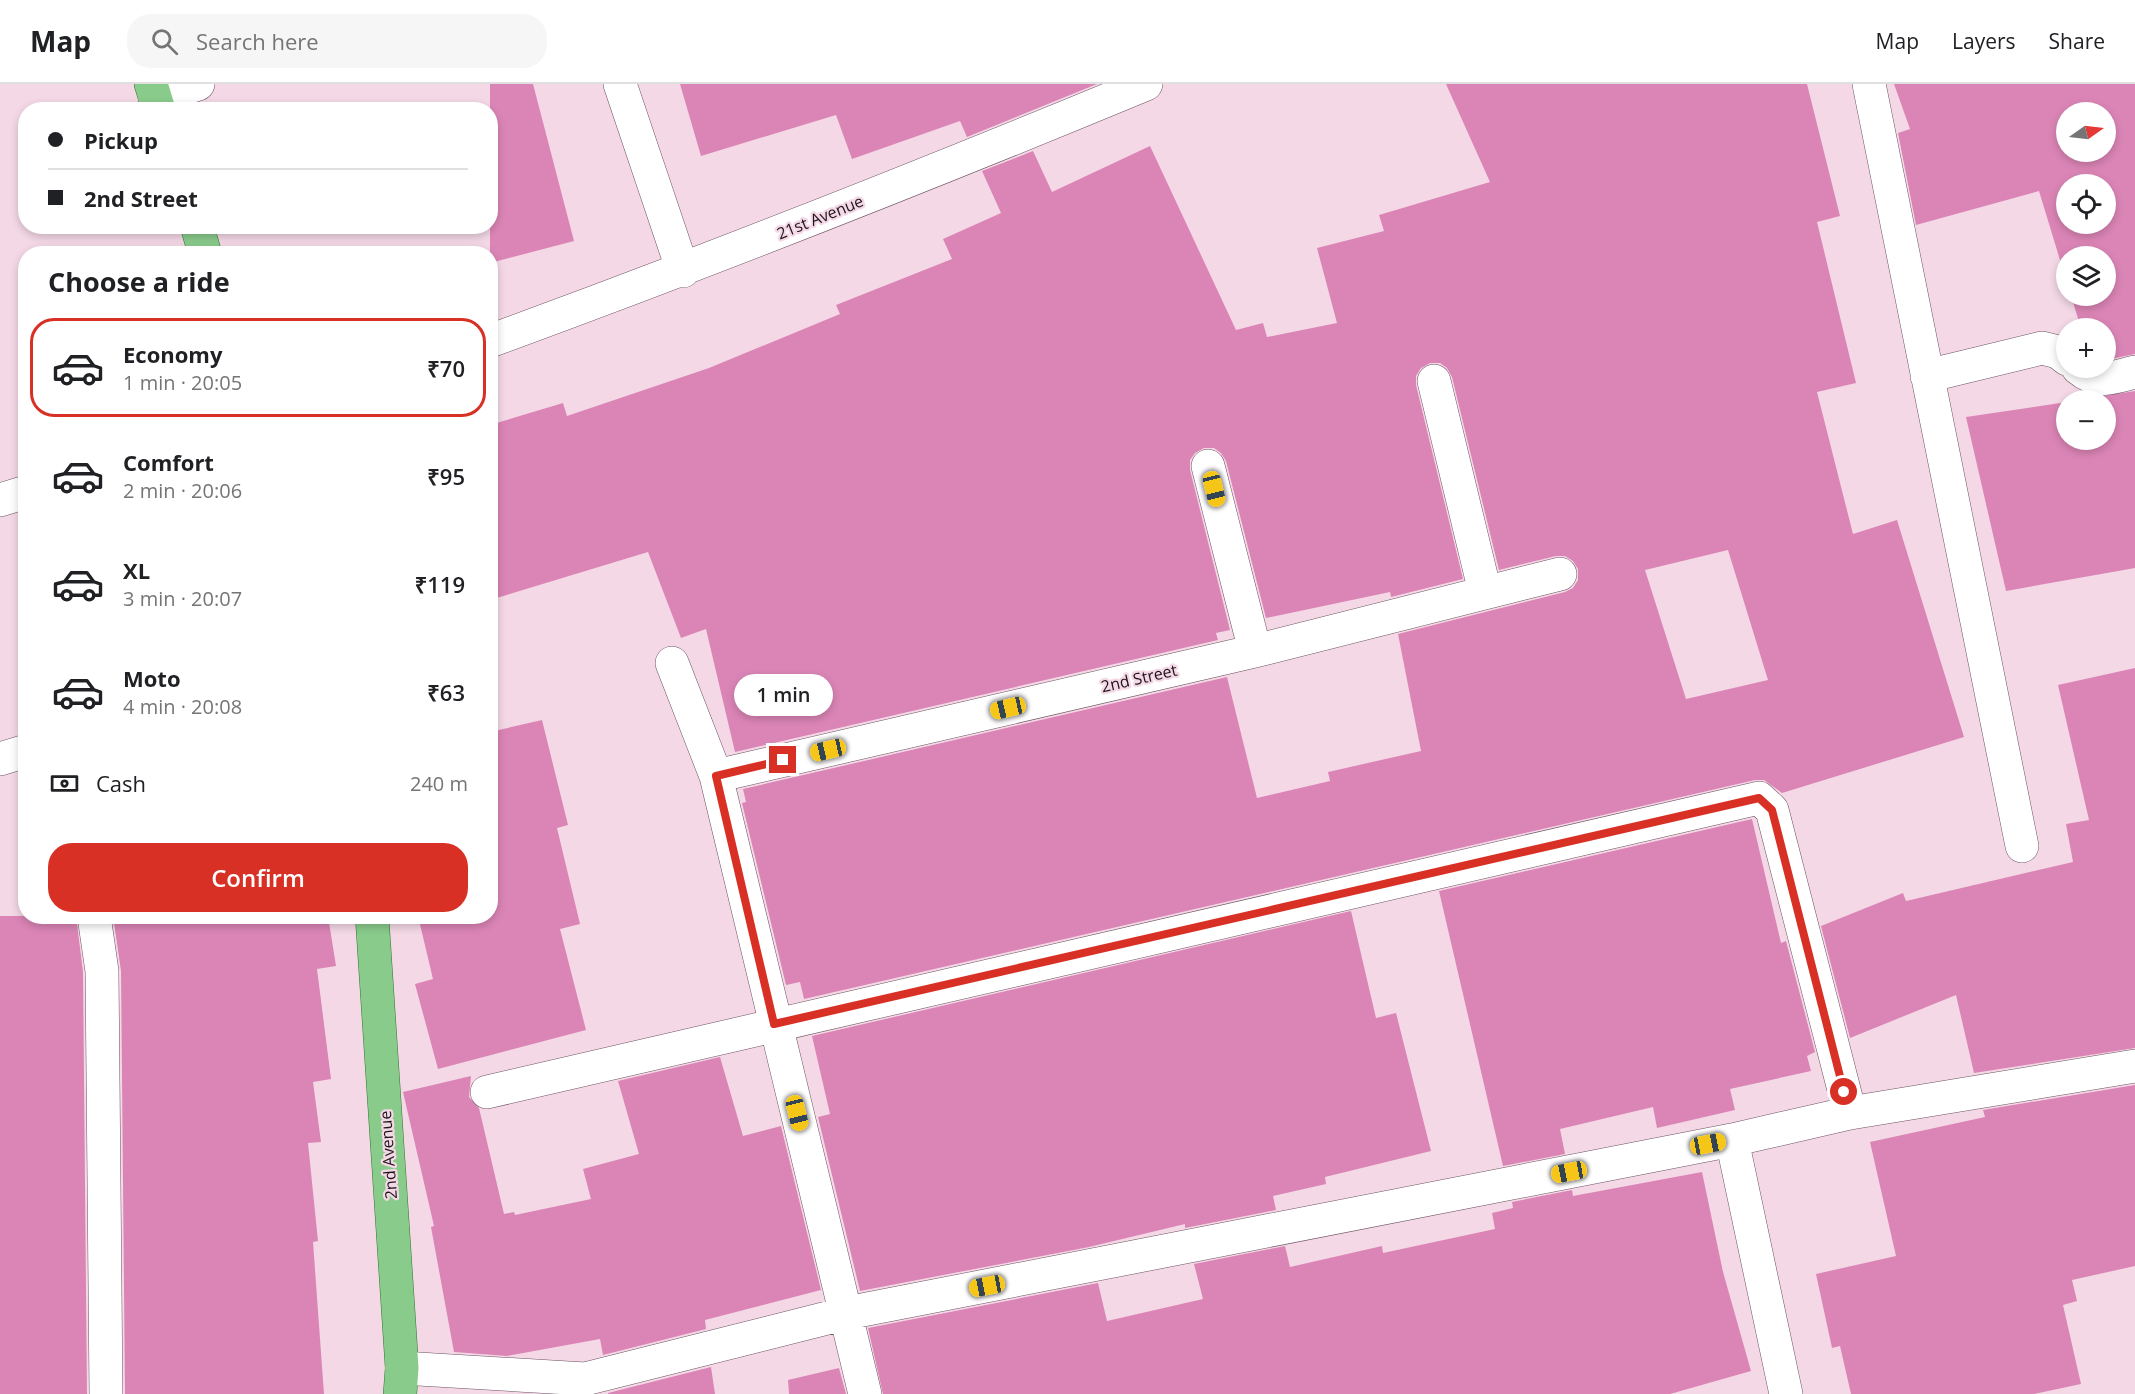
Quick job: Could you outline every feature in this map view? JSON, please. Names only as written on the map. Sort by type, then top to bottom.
[{"type":"main road","name":"2nd Avenue","points":[[372,924],[401,1381]]},
{"type":"street","points":[[155,97],[198,84]]},
{"type":"street","points":[[620,84],[682,271]]},
{"type":"street","name":"21st Avenue","points":[[498,338],[682,271],[940,169],[1146,84]]},
{"type":"street","points":[[1869,84],[2022,846]]},
{"type":"street","points":[[1927,376],[2043,348],[2056,351]]},
{"type":"street","points":[[2116,377],[2135,372]]},
{"type":"street","points":[[1434,381],[1485,592]]},
{"type":"street","points":[[1208,466],[1255,651]]},
{"type":"street","name":"2nd Street","points":[[716,776],[1255,651],[1560,574]]},
{"type":"street","points":[[672,663],[716,776],[865,1394]]},
{"type":"street","points":[[0,759],[18,753]]},
{"type":"street","points":[[487,1092],[1759,798],[1772,810],[1850,1113]]},
{"type":"street","points":[[95,924],[102,971],[106,1394]]},
{"type":"street","points":[[401,1381],[585,1379],[847,1313],[1732,1140],[1850,1113],[2135,1065]]},
{"type":"street","points":[[1732,1140],[1786,1394]]},
{"type":"building","points":[[490,84],[533,84],[574,241],[498,261],[498,246],[490,246],[490,234],[498,234],[498,102],[490,102]]},
{"type":"building","points":[[680,84],[1097,84],[967,137],[960,121],[852,159],[836,115],[701,156]]},
{"type":"building","points":[[1446,84],[1807,84],[1840,216],[1817,222],[1856,383],[1817,392],[1853,534],[1897,520],[1964,737],[1782,793],[1764,780],[1755,780],[804,999],[800,982],[786,985],[742,803],[746,802],[743,789],[1227,677],[1257,798],[1330,781],[1328,772],[1421,751],[1398,634],[1565,592],[1573,588],[1578,580],[1578,569],[1573,561],[1565,556],[1556,556],[1499,570],[1452,377],[1447,368],[1440,363],[1430,363],[1421,368],[1416,376],[1416,385],[1463,579],[1391,597],[1390,592],[1266,618],[1226,461],[1214,448],[1204,448],[1195,453],[1190,460],[1190,470],[1230,630],[1216,633],[1218,640],[735,752],[706,629],[681,638],[648,552],[498,598],[498,423],[563,403],[567,416],[709,368],[840,314],[836,305],[952,259],[943,239],[1001,213],[982,171],[1033,151],[1052,192],[1150,146],[1236,330],[1263,323],[1267,337],[1337,323],[1317,248],[1384,231],[1379,215],[1490,182]],"holes":[[[1728,550],[1768,680],[1686,699],[1645,570]]]},
{"type":"building","points":[[1894,84],[2135,84],[2135,354],[2116,358],[2116,318],[2078,318],[2074,306],[2116,306],[2116,246],[2056,247],[2039,191],[1916,225],[1898,133],[1910,129]]},
{"type":"building","points":[[2135,391],[2135,568],[2006,591],[1966,417],[2056,404],[2056,450],[2116,450],[2116,394]]},
{"type":"building","points":[[2135,668],[2135,1048],[1974,1073],[1956,995],[1850,1038],[1821,926],[1903,893],[1906,901],[2073,862],[2066,824],[2089,820],[2058,685]]},
{"type":"building","points":[[542,720],[568,825],[557,828],[580,924],[560,929],[586,1030],[438,1069],[415,984],[433,979],[420,924],[498,924],[498,730]]},
{"type":"building","points":[[1752,819],[1781,943],[1786,941],[1815,1052],[1807,1056],[1811,1071],[1730,1089],[1735,1110],[1657,1128],[1653,1107],[1560,1129],[1565,1154],[1503,1166],[1439,891]]},
{"type":"building","points":[[1351,911],[1376,1018],[1396,1013],[1431,1151],[1325,1177],[1326,1184],[1273,1196],[1276,1210],[1185,1228],[1185,1224],[1089,1247],[860,1291],[818,1117],[830,1114],[812,1036]]},
{"type":"building","points":[[0,916],[18,916],[18,924],[77,924],[83,972],[87,1394],[0,1394]]},
{"type":"building","points":[[114,924],[329,924],[336,966],[317,969],[331,1079],[313,1082],[321,1142],[308,1143],[318,1241],[313,1242],[324,1394],[125,1394],[121,971]]},
{"type":"building","points":[[720,1057],[743,1136],[781,1126],[821,1290],[705,1320],[706,1329],[603,1355],[600,1339],[507,1356],[454,1352],[431,1227],[434,1226],[403,1092],[471,1076],[469,1097],[479,1108],[504,1214],[514,1212],[515,1215],[591,1199],[583,1169],[639,1154],[618,1081]]},
{"type":"building","points":[[2135,1085],[2135,1266],[2072,1280],[2077,1301],[2063,1305],[2081,1384],[2034,1394],[1851,1394],[1840,1346],[1832,1348],[1816,1274],[1896,1256],[1870,1142],[1985,1117],[1983,1110]]},
{"type":"building","points":[[1702,1172],[1723,1272],[1751,1371],[1670,1394],[883,1394],[868,1328],[1098,1283],[1107,1321],[1203,1299],[1194,1264],[1285,1246],[1290,1267],[1382,1246],[1383,1253],[1495,1229],[1492,1213],[1513,1208],[1512,1202],[1572,1190],[1573,1196]]},
{"type":"building","points":[[711,1367],[715,1394],[608,1394],[608,1393]]},
{"type":"building","points":[[839,1368],[846,1394],[789,1394],[788,1380]]},
{"type":"route","points":[[783,760],[716,776],[774,1024],[1759,798],[1772,810],[1844,1092]]}]
